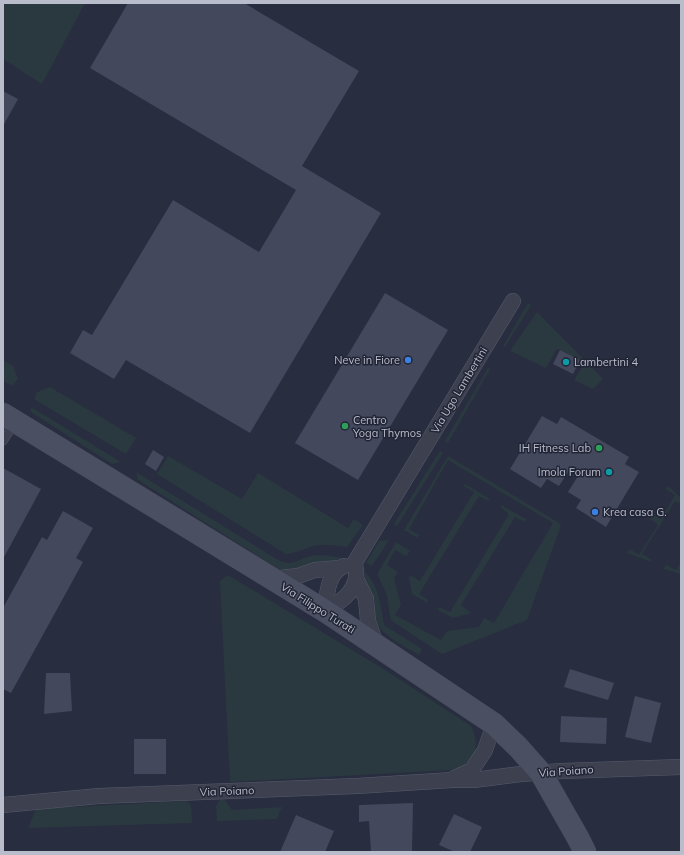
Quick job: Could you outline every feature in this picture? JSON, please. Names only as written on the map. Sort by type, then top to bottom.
[{"type":"main road","name":"Via Filippo Turati","points":[[9,418],[325,611],[494,724],[518,747],[541,773],[585,852]]},
{"type":"street","name":"Via Ugo Lambertini","points":[[355,562],[513,301]]},
{"type":"street","points":[[271,579],[298,576],[315,570],[339,568],[355,562],[356,578],[366,600],[368,621],[377,647]]},
{"type":"street","points":[[325,611],[330,579],[339,568]]},
{"type":"street","points":[[325,611],[339,602],[351,591],[356,578]]},
{"type":"street","name":"Via Poiano","points":[[452,780],[472,770],[485,750],[494,724]]},
{"type":"street","name":"Via Poiano","points":[[3,805],[99,796],[474,780],[599,769],[681,767]]},
{"type":"lane","points":[[3,441],[9,418]]},
{"type":"shaded area","points":[[3,3],[85,3],[42,84],[3,59]]},
{"type":"shaded area","points":[[528,303],[531,305],[505,347],[503,346]]},
{"type":"shaded area","points":[[537,312],[603,379],[593,389],[574,380],[585,362],[560,350],[557,349],[546,368],[510,351]]},
{"type":"shaded area","points":[[3,360],[13,366],[18,379],[12,386],[3,381]]},
{"type":"shaded area","points":[[488,368],[490,369],[448,443],[445,441]]},
{"type":"shaded area","points":[[50,387],[136,438],[126,454],[34,399],[37,392]]},
{"type":"shaded area","points":[[31,407],[121,462],[112,464],[31,412]]},
{"type":"shaded area","points":[[440,451],[443,453],[397,526],[394,524]]},
{"type":"shaded area","points":[[168,456],[242,499],[258,473],[348,528],[354,519],[363,525],[347,547],[318,545],[286,554],[157,474]]},
{"type":"shaded area","points":[[448,456],[561,525],[527,620],[442,654],[392,621],[387,595],[377,574],[396,542],[410,551],[406,556],[395,550],[387,565],[398,572],[394,578],[401,605],[395,615],[441,640],[447,631],[479,627],[484,618],[494,623],[553,523],[448,460],[409,529],[419,535],[417,538],[404,530]]},
{"type":"shaded area","points":[[136,472],[278,560],[291,563],[311,556],[319,555],[342,558],[312,563],[294,570],[279,569],[138,480]]},
{"type":"shaded area","points":[[465,484],[490,499],[488,501],[479,496],[419,594],[428,600],[427,603],[412,594],[409,578],[410,575],[420,581],[474,492],[464,486]]},
{"type":"shaded area","points":[[668,486],[681,498],[681,504],[675,501],[642,554],[652,560],[651,562],[627,553],[630,549],[639,555],[658,525],[649,518],[651,514],[661,519],[675,495],[666,489]]},
{"type":"shaded area","points":[[501,505],[526,519],[524,522],[515,517],[461,605],[471,613],[453,618],[438,610],[439,607],[450,612],[509,514],[500,507]]},
{"type":"shaded area","points":[[389,540],[372,566],[366,563],[379,541]]},
{"type":"shaded area","points":[[681,562],[680,574],[664,569],[666,565],[676,570]]},
{"type":"shaded area","points":[[364,572],[369,577],[376,589],[384,625],[422,649],[419,655],[388,636],[378,625],[375,617],[374,598]]},
{"type":"shaded area","points":[[228,575],[385,670],[471,726],[476,742],[476,748],[472,758],[463,766],[450,770],[230,782],[220,581]]},
{"type":"shaded area","points":[[224,799],[232,810],[282,807],[277,819],[217,821],[216,806],[220,800]]},
{"type":"shaded area","points":[[186,801],[191,805],[192,823],[28,828],[36,809]]},
{"type":"building","points":[[128,3],[244,3],[359,71],[302,166],[381,213],[250,433],[126,360],[114,379],[70,353],[83,330],[92,335],[173,200],[259,252],[296,190],[90,68]]},
{"type":"building","points":[[3,91],[18,99],[3,126]]},
{"type":"building","points":[[385,293],[448,330],[358,480],[295,443]]},
{"type":"building","name":"Lambertini 4","points":[[560,350],[580,360],[573,374],[553,364]]},
{"type":"building","name":"Imola Forum","points":[[542,416],[557,424],[561,417],[629,457],[625,464],[639,472],[606,527],[576,508],[581,500],[568,492],[581,471],[572,466],[559,486],[547,479],[541,488],[510,469]]},
{"type":"building","points":[[153,450],[164,457],[156,471],[145,464]]},
{"type":"building","points":[[3,468],[41,489],[3,559]]},
{"type":"building","points":[[63,511],[93,528],[76,558],[83,562],[11,693],[3,689],[3,608],[42,537],[47,540]]},
{"type":"building","points":[[570,669],[614,683],[608,700],[564,687]]},
{"type":"building","points":[[46,673],[70,673],[72,711],[44,714]]},
{"type":"building","points":[[635,696],[661,703],[651,743],[625,737]]},
{"type":"building","points":[[561,716],[607,718],[606,744],[560,742]]},
{"type":"building","points":[[134,739],[166,739],[166,774],[134,774]]},
{"type":"building","points":[[413,803],[412,852],[371,852],[369,821],[359,822],[359,805]]},
{"type":"building","points":[[454,814],[482,827],[470,852],[455,852],[439,845]]},
{"type":"building","points":[[296,815],[334,831],[325,852],[280,852]]},
{"type":"place","name":"Neve in Fiore","points":[[408,360]]},
{"type":"place","name":"Lambertini 4","points":[[566,362]]},
{"type":"place","name":"Centro Yoga Thymos","points":[[345,426]]},
{"type":"place","name":"IH Fitness Lab","points":[[599,448]]},
{"type":"place","name":"Imola Forum","points":[[609,472]]},
{"type":"place","name":"Krea casa G.","points":[[595,512]]}]
